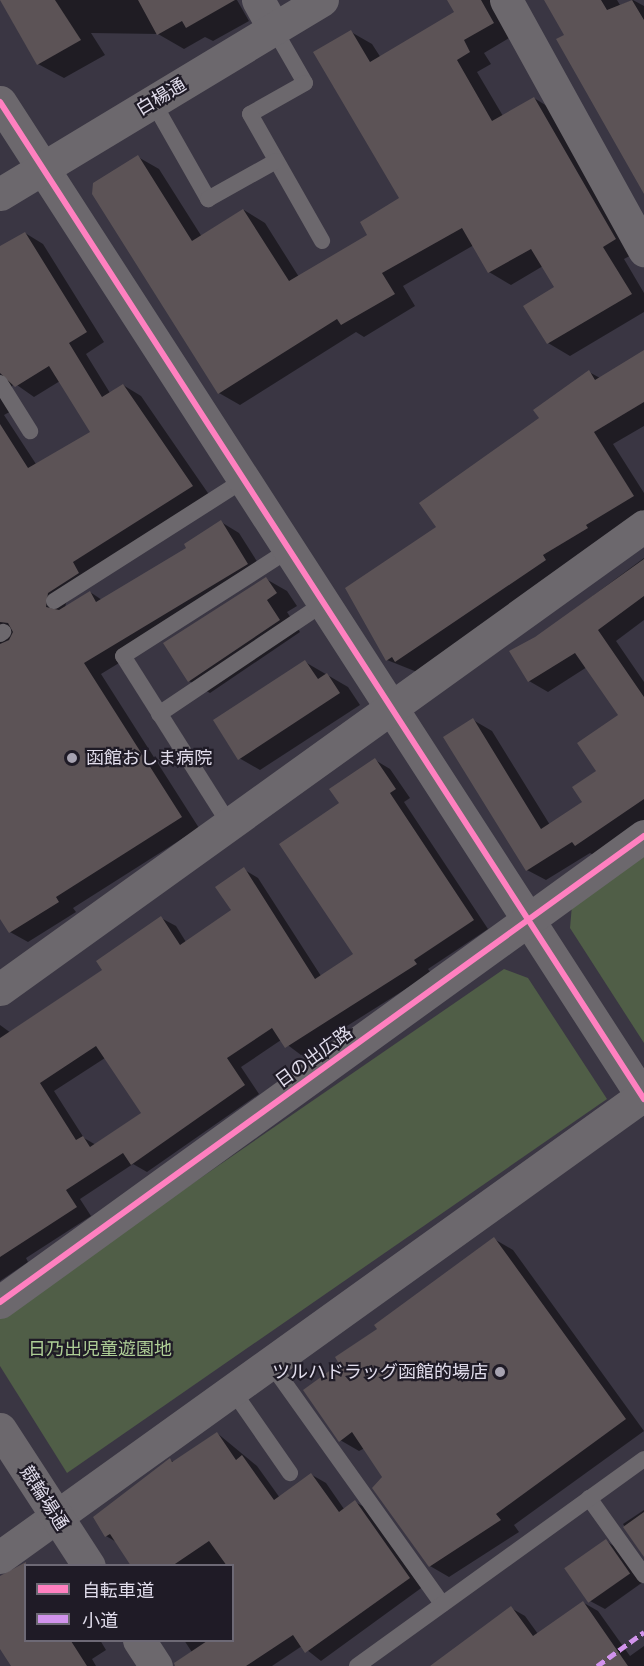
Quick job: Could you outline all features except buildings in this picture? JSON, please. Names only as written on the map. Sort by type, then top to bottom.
[{"type":"street","points":[[258,0],[274,29]]},
{"type":"street","name":"白楊通","points":[[0,194],[322,0]]},
{"type":"street","points":[[506,0],[644,250]]},
{"type":"street","points":[[0,102],[526,922],[643,1097],[0,1557]]},
{"type":"street","points":[[4,978],[390,708],[644,526]]},
{"type":"street","name":"日の出広路","points":[[0,1302],[644,836]]},
{"type":"street","name":"競輪場通","points":[[0,1429],[88,1564]]},
{"type":"street","points":[[140,1642],[156,1666]]},
{"type":"lane","points":[[274,29],[305,83],[250,114],[322,242]]},
{"type":"lane","points":[[153,102],[208,199],[276,160]]},
{"type":"lane","points":[[0,383],[30,431]]},
{"type":"lane","points":[[54,601],[244,480]]},
{"type":"lane","points":[[228,822],[123,656],[289,550]]},
{"type":"lane","points":[[159,714],[323,604]]},
{"type":"lane","points":[[270,1364],[442,1604]]},
{"type":"lane","points":[[233,1390],[290,1473]]},
{"type":"lane","points":[[357,1666],[644,1459]]},
{"type":"lane","points":[[589,1498],[644,1575]]},
{"type":"green space","points":[[644,853],[644,1043],[570,928],[572,905]]},
{"type":"green space","name":"日乃出児童遊園地","points":[[504,969],[528,978],[607,1099],[67,1473],[0,1366],[0,1316]]},
{"type":"marked path","points":[[597,1666],[644,1632]]},
{"type":"cycle path","points":[[0,102],[644,1099]]},
{"type":"cycle path","points":[[0,1302],[644,836]]},
{"type":"place","name":"函館おしま病院","points":[[72,758]]},
{"type":"place","name":"ツルハドラッグ函館的場店","points":[[500,1372]]}]
